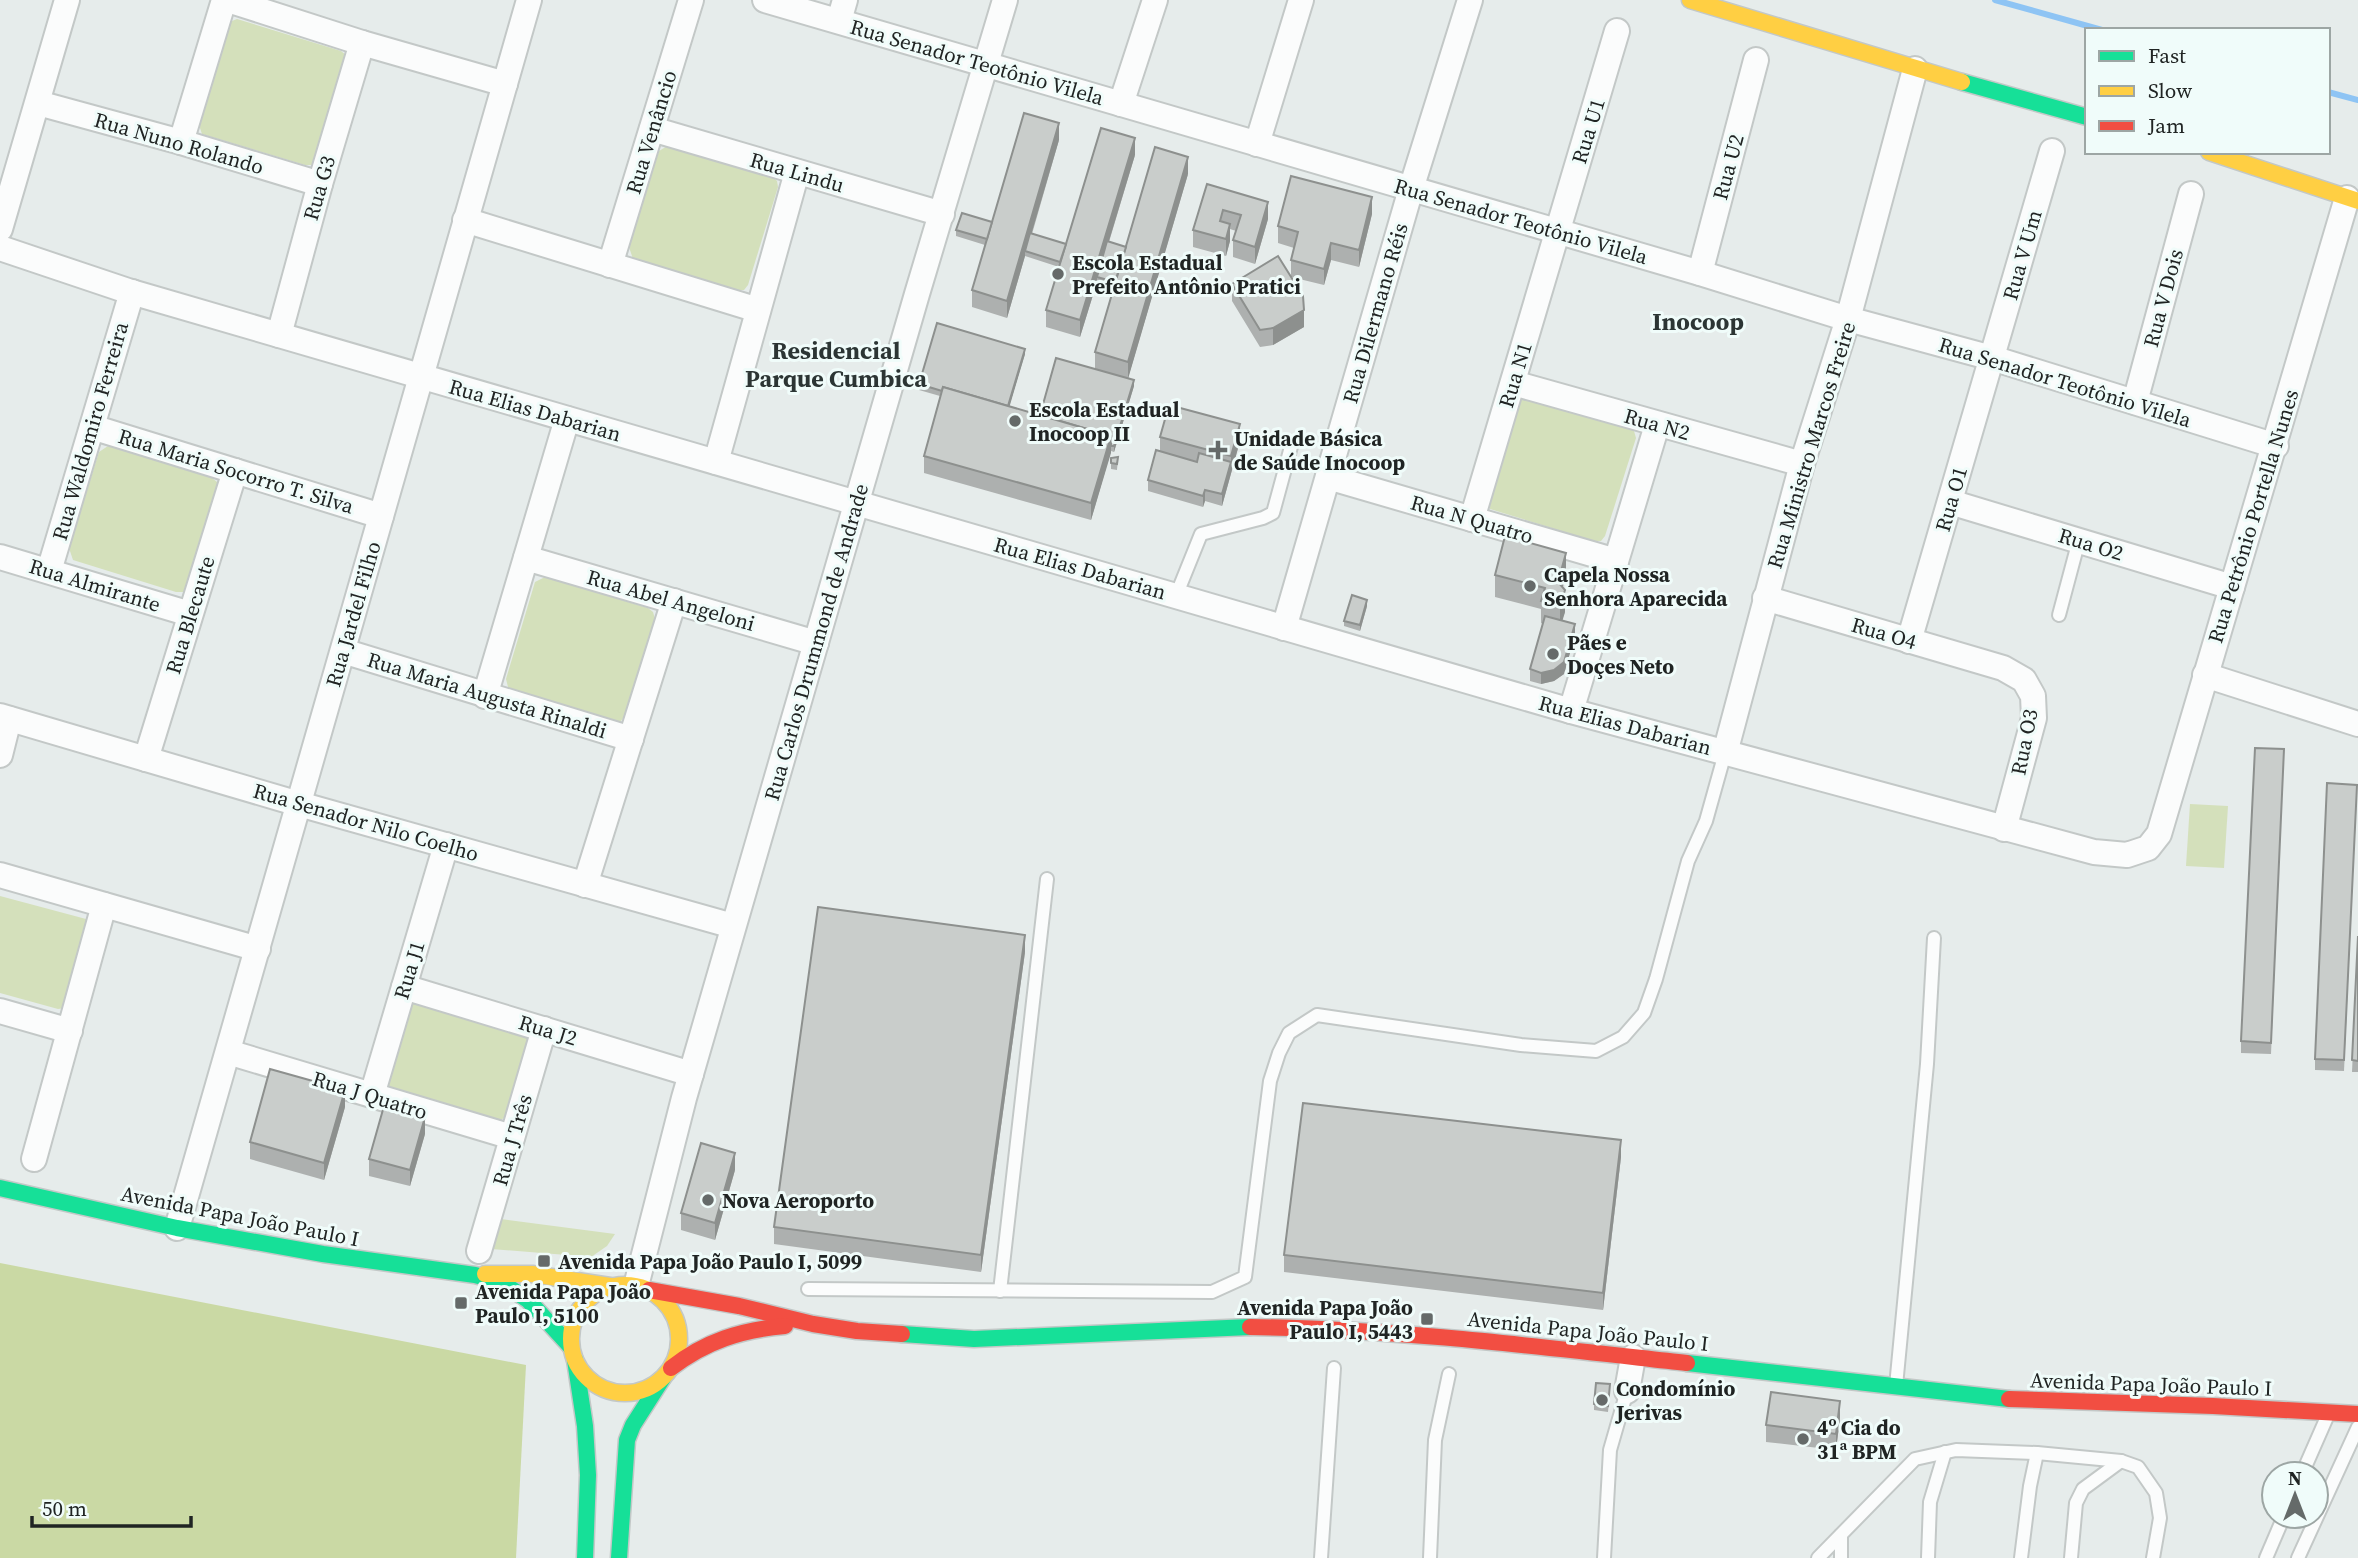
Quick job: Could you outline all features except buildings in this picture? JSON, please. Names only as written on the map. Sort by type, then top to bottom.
[{"type":"main road","points":[[1690,0],[1915,69],[2085,116]]},
{"type":"main road","points":[[2215,154],[2353,199]]},
{"type":"main road","name":"Avenida Papa João Paulo I","points":[[0,1188],[177,1228],[380,1264],[475,1275],[501,1282],[528,1300],[573,1354]]},
{"type":"main road","name":"Avenida Papa João Paulo I","points":[[475,1275],[509,1272],[610,1286]]},
{"type":"main road","points":[[585,1558],[588,1475],[573,1354],[573,1321],[587,1299],[610,1286],[642,1288],[660,1297],[675,1317],[680,1343],[667,1373],[633,1425],[627,1440],[619,1558]]},
{"type":"main road","name":"Avenida Papa João Paulo I","points":[[642,1288],[739,1306],[813,1325],[857,1331],[974,1339],[1223,1327],[1334,1328],[1449,1337],[2043,1402],[2213,1406],[2358,1414]]},
{"type":"main road","name":"Avenida Papa João Paulo I","points":[[667,1373],[705,1343],[729,1334],[754,1328],[813,1325]]},
{"type":"main road","points":[[573,1354],[590,1380],[614,1392],[640,1391],[667,1373]]},
{"type":"street","points":[[0,229],[67,0]]},
{"type":"street","points":[[181,142],[226,0],[505,85]]},
{"type":"street","name":"Rua Jardel Filho","points":[[177,1228],[529,0]]},
{"type":"street","name":"Rua Venâncio","points":[[610,265],[691,0]]},
{"type":"street","name":"Rua Senador Teotônio Vilela","points":[[765,0],[842,11],[986,65],[1558,231],[1848,319],[1992,358],[2276,446]]},
{"type":"street","name":"Rua Carlos Drummond de Andrade","points":[[642,1288],[691,1074],[1005,0]]},
{"type":"street","points":[[1121,104],[1155,0]]},
{"type":"street","points":[[1257,144],[1300,0]]},
{"type":"street","name":"Rua Dilermano Réis","points":[[1284,628],[1411,188],[1470,0]]},
{"type":"street","name":"Rua U1","points":[[1558,231],[1618,31]]},
{"type":"street","name":"Rua G3","points":[[279,335],[362,43]]},
{"type":"street","name":"Rua U2","points":[[1700,273],[1756,60]]},
{"type":"street","name":"Rua Ministro Marcos Freire","points":[[1725,753],[1802,464],[1848,319],[1915,69]]},
{"type":"street","name":"Rua Nuno Rolando","points":[[38,103],[320,184]]},
{"type":"street","name":"Rua Lindu","points":[[653,130],[942,214]]},
{"type":"street","name":"Rua V Um","points":[[1992,358],[2052,151]]},
{"type":"street","points":[[716,462],[797,172]]},
{"type":"street","name":"Rua V Dois","points":[[2135,402],[2191,194]]},
{"type":"street","name":"Rua Petrônio Portella Nunes","points":[[2159,834],[2232,587],[2353,199]]},
{"type":"street","points":[[465,220],[758,310]]},
{"type":"street","name":"Rua N1","points":[[1472,519],[1558,231]]},
{"type":"street","name":"Rua Elias Dabarian","points":[[0,248],[132,292],[1284,628],[1571,711],[2004,829],[2094,852],[2127,855],[2148,848],[2159,834]]},
{"type":"street","name":"Rua Waldomiro Ferreira","points":[[49,571],[132,292]]},
{"type":"street","name":"Rua O1","points":[[1909,641],[1992,358]]},
{"type":"street","name":"Rua N2","points":[[1513,383],[1802,464]]},
{"type":"street","points":[[485,696],[567,419]]},
{"type":"street","points":[[1571,711],[1657,425]]},
{"type":"street","name":"Rua Maria Socorro T. Silva","points":[[92,427],[381,516]]},
{"type":"street","name":"Rua Blecaute","points":[[146,759],[235,471]]},
{"type":"street","name":"Rua N Quatro","points":[[1328,477],[1616,561]]},
{"type":"street","name":"Rua O2","points":[[1950,502],[2232,587]]},
{"type":"street","name":"Rua Almirante","points":[[0,557],[190,614]]},
{"type":"street","name":"Rua Abel Angeloni","points":[[526,558],[816,643]]},
{"type":"street","name":"Rua O4","points":[[1765,598],[2004,668]]},
{"type":"street","points":[[584,885],[674,601]]},
{"type":"street","name":"Rua Maria Augusta Rinaldi","points":[[343,651],[631,739]]},
{"type":"street","name":"Rua O3","points":[[2004,668],[2024,680],[2033,696],[2034,718],[2004,829]]},
{"type":"street","points":[[2205,676],[2356,718]]},
{"type":"street","points":[[0,755],[5,717]]},
{"type":"street","name":"Rua Senador Nilo Coelho","points":[[5,717],[299,804],[733,926]]},
{"type":"street","name":"Rua J1","points":[[372,1095],[446,845]]},
{"type":"street","points":[[0,875],[258,949]]},
{"type":"street","points":[[34,1158],[104,905]]},
{"type":"street","name":"Rua J2","points":[[404,987],[691,1074]]},
{"type":"street","points":[[0,1011],[70,1031]]},
{"type":"street","name":"Rua J Três","points":[[479,1251],[544,1029]]},
{"type":"street","name":"Rua J Quatro","points":[[228,1052],[512,1137]]},
{"type":"street","points":[[1627,1391],[1633,1357]]},
{"type":"lane","points":[[1176,596],[1201,534],[1264,518],[1273,513],[1292,443]]},
{"type":"lane","points":[[2059,615],[2079,540]]},
{"type":"lane","name":"Rua Ministro Marcos Freire","points":[[1000,1290],[1212,1292],[1245,1278],[1270,1081],[1289,1033],[1317,1015],[1521,1045],[1596,1051],[1623,1038],[1644,1013],[1656,979],[1688,860],[1706,821],[1725,753]]},
{"type":"lane","points":[[808,1289],[1000,1290],[1047,879]]},
{"type":"lane","points":[[1896,1386],[1927,1064],[1934,938]]},
{"type":"lane","points":[[1321,1558],[1334,1368]]},
{"type":"lane","points":[[1430,1558],[1435,1440],[1449,1374]]},
{"type":"lane","points":[[1604,1558],[1610,1450],[1627,1391]]},
{"type":"lane","points":[[2308,1460],[2329,1413]]},
{"type":"lane","points":[[2298,1558],[2358,1427]]},
{"type":"lane","points":[[1818,1558],[1915,1459],[1956,1450],[2037,1453],[2121,1461],[2138,1467],[2156,1493],[2160,1518],[2153,1558]]},
{"type":"lane","points":[[1928,1558],[1930,1502],[1945,1452]]},
{"type":"lane","points":[[2021,1558],[2037,1453]]},
{"type":"lane","points":[[2071,1558],[2079,1496],[2083,1489],[2121,1461]]},
{"type":"lane","points":[[2266,1558],[2278,1530]]},
{"type":"lane","points":[[1841,1535],[1841,1558]]},
{"type":"green space","points":[[237,19],[341,51],[346,55],[316,160],[312,165],[202,134],[198,122],[228,25]]},
{"type":"green space","points":[[669,145],[772,176],[777,181],[778,187],[748,285],[744,290],[633,259],[629,247],[659,151]]},
{"type":"green space","points":[[1521,397],[1630,427],[1634,431],[1636,438],[1605,536],[1601,541],[1490,509],[1488,505]]},
{"type":"green space","points":[[108,446],[212,478],[217,482],[218,488],[188,587],[183,592],[73,560],[69,548],[99,452]]},
{"type":"green space","points":[[545,577],[648,608],[653,612],[655,619],[624,717],[620,722],[509,691],[506,679],[535,582]]},
{"type":"green space","points":[[2190,804],[2228,806],[2224,868],[2186,866]]},
{"type":"green space","points":[[0,896],[86,919],[91,923],[65,1008],[58,1009],[0,993]]},
{"type":"green space","points":[[414,1003],[528,1036],[530,1042],[506,1116],[500,1121],[393,1091],[389,1087],[388,1081],[410,1007]]},
{"type":"green space","points":[[501,1219],[615,1234],[607,1246],[591,1257],[491,1249]]},
{"type":"green space","points":[[0,1263],[526,1365],[516,1558],[0,1558]]},
{"type":"waterway","points":[[1995,0],[2095,28]]},
{"type":"waterway","points":[[2330,93],[2358,100]]},
{"type":"traffic: fast","points":[[1962,82],[2085,116]]},
{"type":"traffic: fast","points":[[0,1188],[177,1228],[323,1254],[475,1275],[501,1282],[528,1300],[571,1347]]},
{"type":"traffic: fast","points":[[902,1334],[974,1339],[1250,1327]]},
{"type":"traffic: fast","points":[[575,1360],[585,1426],[588,1475],[585,1558]]},
{"type":"traffic: fast","points":[[1687,1363],[2009,1399]]},
{"type":"traffic: fast","points":[[619,1558],[627,1440],[633,1425],[663,1378]]},
{"type":"traffic: slow","points":[[1690,0],[1962,82]]},
{"type":"traffic: slow","points":[[2215,154],[2358,201]]},
{"type":"traffic: slow","points":[[485,1274],[532,1274],[610,1286]]},
{"type":"traffic: slow","points":[[625,1285],[646,1289],[663,1301],[675,1318],[679,1339],[675,1360],[663,1377],[646,1389],[625,1393],[604,1389],[587,1377],[575,1360],[571,1339],[575,1318],[587,1301],[604,1289],[625,1285]]},
{"type":"traffic: jam","points":[[649,1290],[739,1306],[813,1324],[902,1334]]},
{"type":"traffic: jam","points":[[671,1368],[697,1351],[725,1338],[754,1330],[785,1326]]},
{"type":"traffic: jam","points":[[1250,1327],[1415,1335],[1687,1363]]},
{"type":"traffic: jam","points":[[2009,1399],[2358,1414]]},
{"type":"place","name":"Escola Estadual Prefeito Antônio Pratici","points":[[1058,274]]},
{"type":"place","name":"Escola Estadual Inocoop II","points":[[1015,421]]},
{"type":"place","name":"Unidade Básica de Saúde Inocoop","points":[[1218,450]]},
{"type":"place","name":"Capela Nossa Senhora Aparecida","points":[[1530,586]]},
{"type":"place","name":"Pães e Doçes Neto","points":[[1553,654]]},
{"type":"place","name":"Nova Aeroporto","points":[[708,1200]]},
{"type":"place","name":"Avenida Papa João Paulo I, 5099","points":[[544,1261]]},
{"type":"place","name":"Avenida Papa João Paulo I, 5100","points":[[461,1303]]},
{"type":"place","name":"Avenida Papa João Paulo I, 5443","points":[[1427,1319]]},
{"type":"place","name":"Condomínio Jerivas","points":[[1602,1400]]},
{"type":"place","name":"4º Cia do 31ª BPM","points":[[1803,1439]]},
{"type":"district","name":"Inocoop","points":[[1698,321]]},
{"type":"district","name":"Residencial Parque Cumbica","points":[[836,364]]}]
